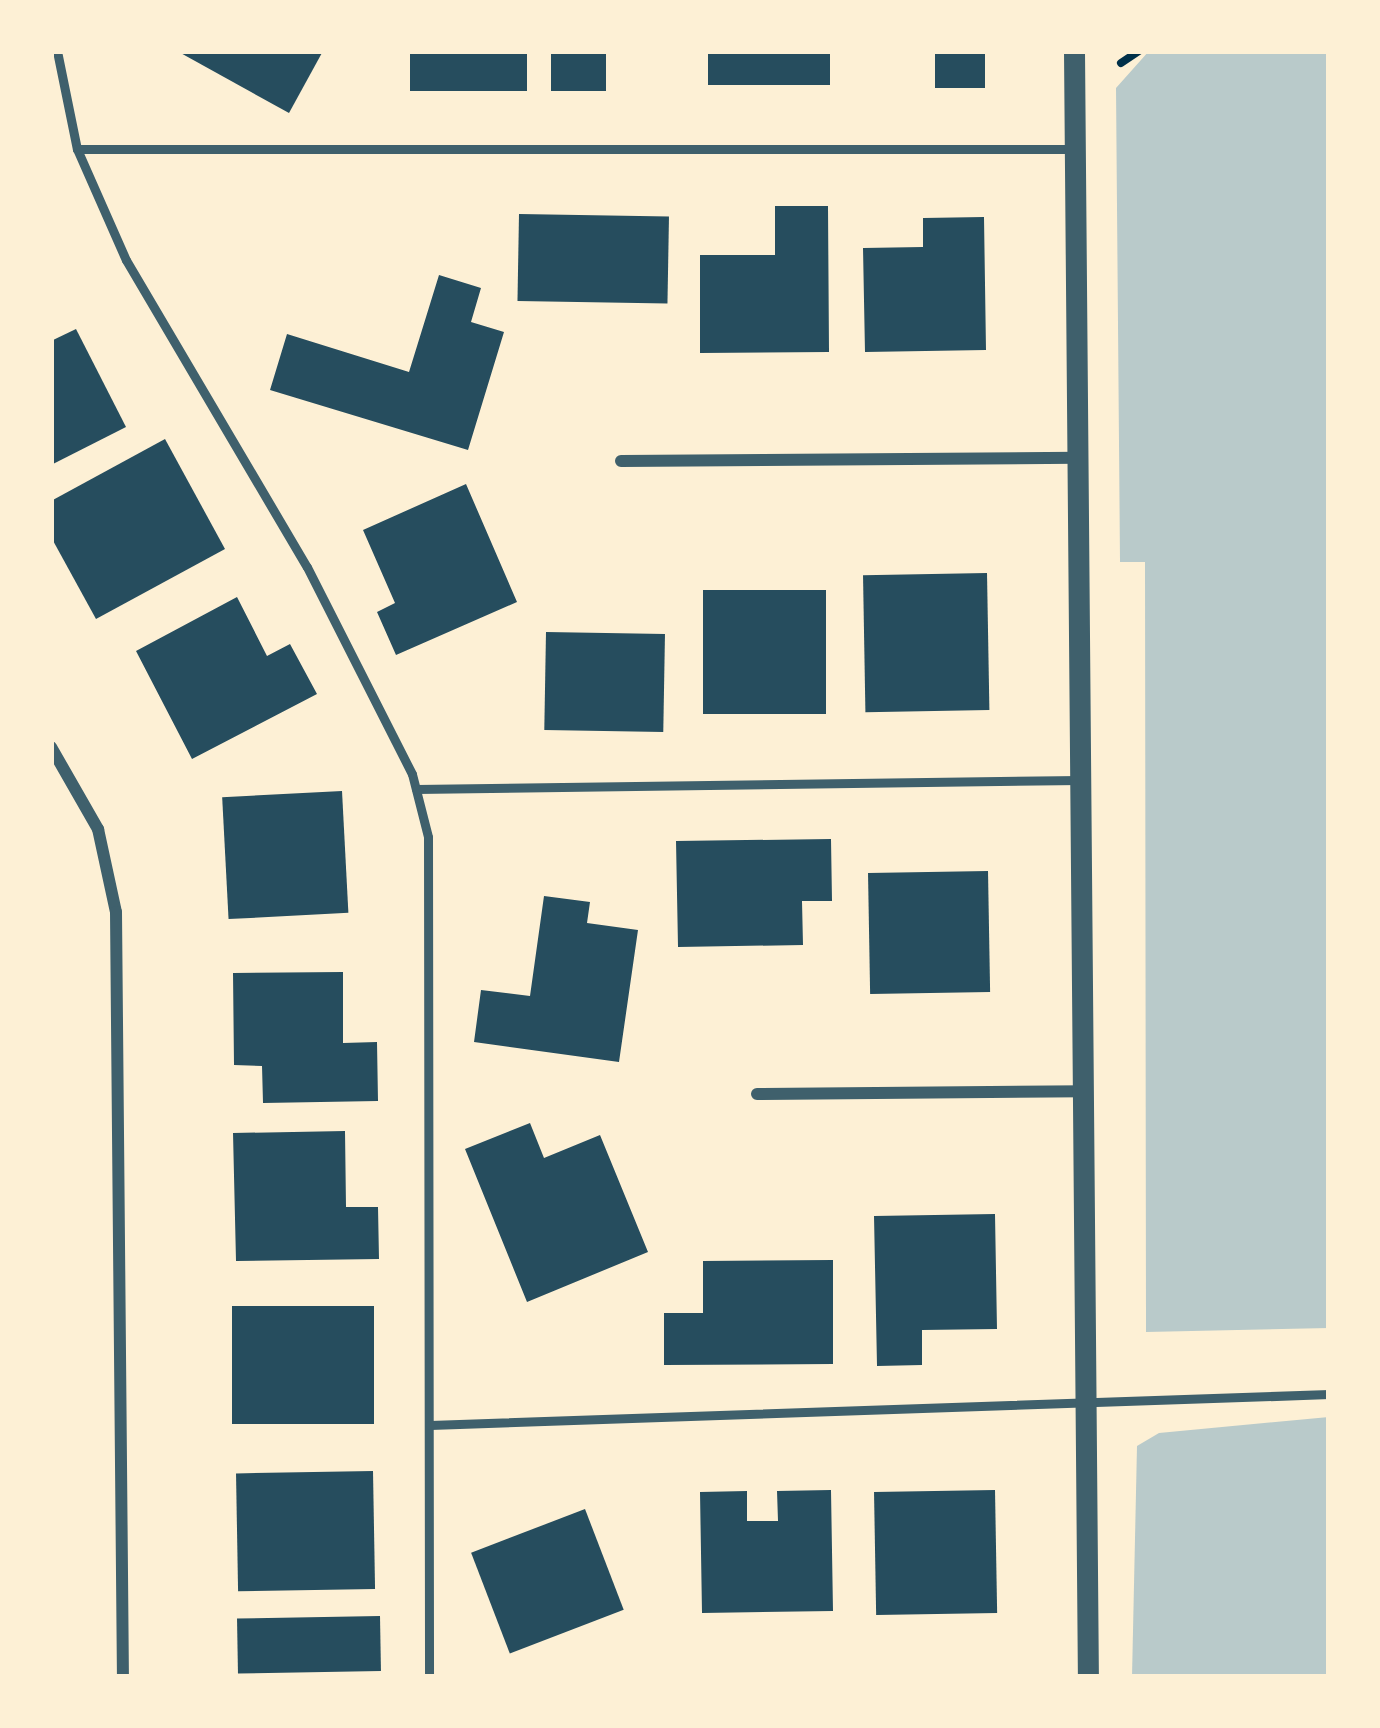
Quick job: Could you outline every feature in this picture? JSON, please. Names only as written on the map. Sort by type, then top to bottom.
[{"type":"street","points":[[1074,51],[1088,1677]]},
{"type":"street","points":[[622,461],[1078,458]]},
{"type":"street","points":[[51,747],[98,829],[116,912],[123,1677]]},
{"type":"street","points":[[757,1094],[1084,1091]]},
{"type":"lane","points":[[57,51],[77,148],[126,260],[307,567],[416,789],[428,837],[429,1677]]},
{"type":"lane","points":[[77,148],[1075,149]]},
{"type":"lane","points":[[416,789],[1081,780]]},
{"type":"lane","points":[[430,1425],[1085,1409],[1329,1394]]},
{"type":"path","points":[[1121,63],[1139,51]]},
{"type":"shaded area","points":[[1149,51],[1329,51],[1329,1328],[1146,1332],[1145,562],[1120,562],[1116,88]]},
{"type":"shaded area","points":[[1329,1417],[1329,1677],[1132,1677],[1137,1446],[1159,1433]]},
{"type":"building","points":[[177,51],[323,51],[289,113]]},
{"type":"building","points":[[410,51],[527,51],[527,91],[410,91]]},
{"type":"building","points":[[551,51],[606,51],[606,91],[551,91]]},
{"type":"building","points":[[708,51],[830,51],[830,85],[708,85]]},
{"type":"building","points":[[935,51],[985,51],[985,88],[935,88]]},
{"type":"building","points":[[775,206],[828,206],[829,352],[700,353],[700,255],[775,255]]},
{"type":"building","points":[[519,214],[669,217],[667,304],[517,301]]},
{"type":"building","points":[[984,217],[986,350],[865,352],[863,248],[923,247],[923,218]]},
{"type":"building","points":[[439,275],[481,288],[471,322],[504,332],[468,450],[270,390],[287,334],[409,372]]},
{"type":"building","points":[[76,329],[126,427],[51,465],[51,341]]},
{"type":"building","points":[[165,439],[225,549],[96,619],[51,537],[51,501]]},
{"type":"building","points":[[466,484],[517,602],[396,655],[377,612],[395,603],[363,530]]},
{"type":"building","points":[[987,573],[989,710],[865,712],[863,575]]},
{"type":"building","points":[[703,590],[826,590],[826,714],[703,714]]},
{"type":"building","points":[[237,597],[267,656],[290,644],[317,694],[192,759],[136,651]]},
{"type":"building","points":[[546,632],[665,634],[663,732],[544,730]]},
{"type":"building","points":[[342,791],[348,913],[229,919],[222,797]]},
{"type":"building","points":[[831,839],[832,901],[802,901],[803,945],[678,947],[676,841]]},
{"type":"building","points":[[988,871],[990,992],[870,994],[868,873]]},
{"type":"building","points":[[544,896],[590,902],[587,923],[638,930],[619,1062],[474,1042],[481,990],[530,996]]},
{"type":"building","points":[[343,972],[343,1043],[377,1042],[378,1101],[263,1103],[262,1066],[234,1065],[233,973]]},
{"type":"building","points":[[530,1123],[544,1158],[600,1135],[648,1252],[527,1302],[465,1149]]},
{"type":"building","points":[[345,1131],[346,1207],[378,1207],[379,1259],[236,1261],[233,1133]]},
{"type":"building","points":[[995,1214],[997,1329],[922,1330],[922,1365],[877,1366],[874,1216]]},
{"type":"building","points":[[833,1260],[833,1364],[664,1365],[664,1313],[703,1313],[703,1261]]},
{"type":"building","points":[[232,1306],[374,1306],[374,1424],[232,1424]]},
{"type":"building","points":[[373,1471],[375,1589],[238,1591],[236,1473]]},
{"type":"building","points":[[831,1490],[833,1611],[702,1613],[700,1492],[747,1491],[747,1521],[778,1521],[777,1491]]},
{"type":"building","points":[[995,1490],[997,1613],[876,1615],[874,1492]]},
{"type":"building","points":[[585,1509],[624,1610],[510,1654],[471,1553]]},
{"type":"building","points":[[380,1616],[381,1671],[238,1673],[237,1618]]}]
